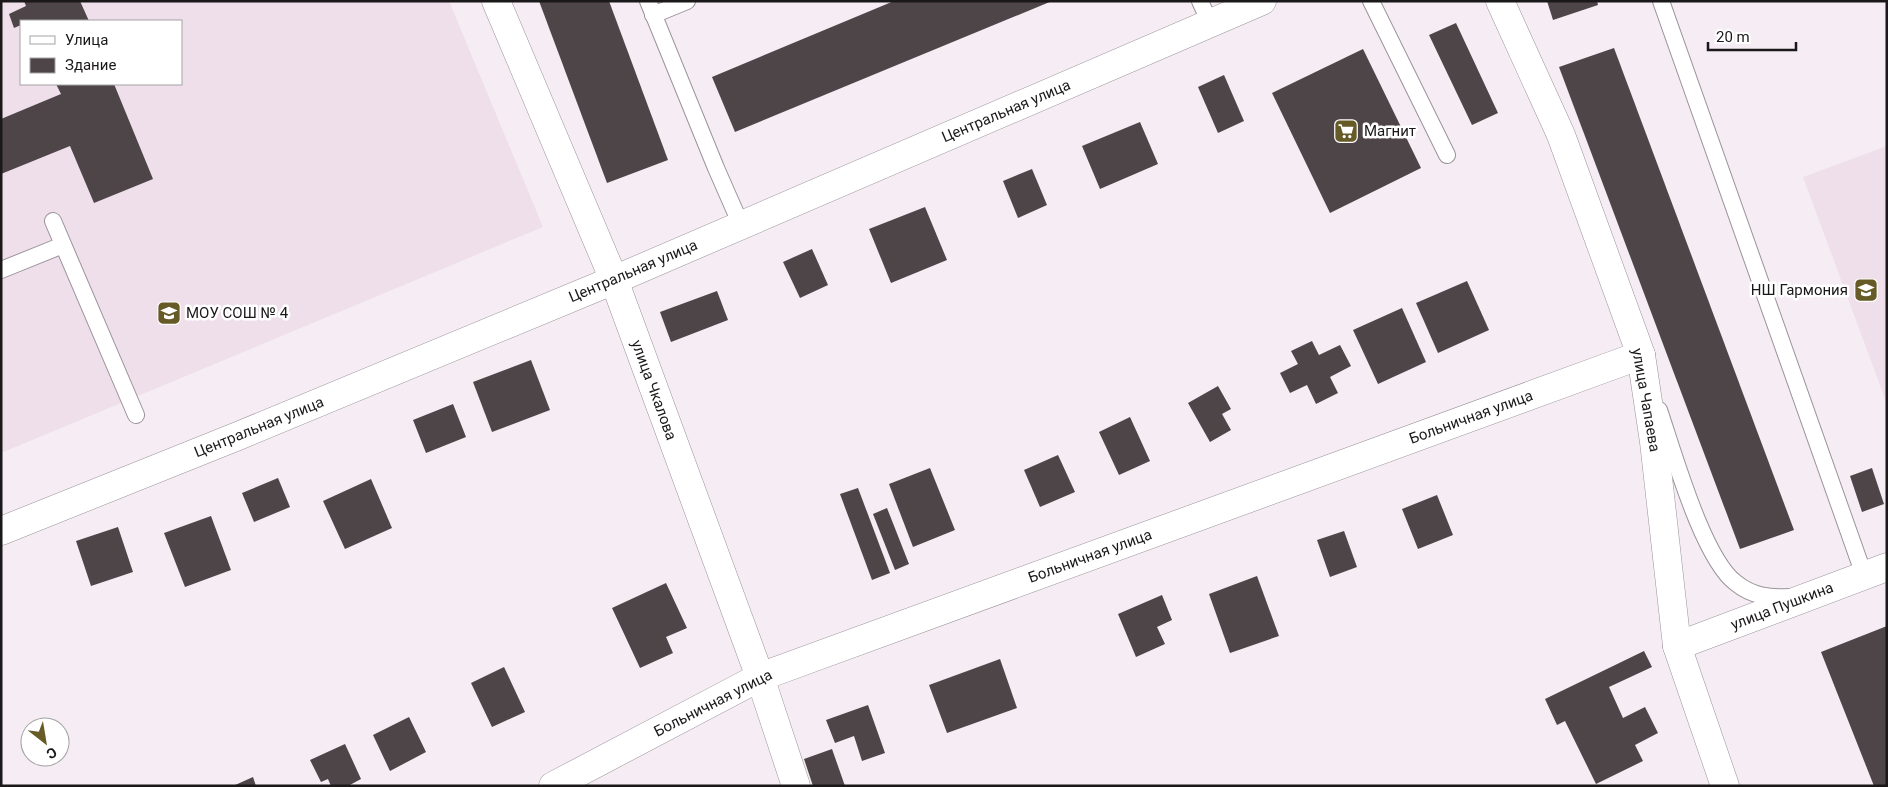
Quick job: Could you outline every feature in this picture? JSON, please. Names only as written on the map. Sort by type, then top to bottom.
[{"type":"street","name":"улица Чкалова","points":[[496,1],[614,280],[760,676],[796,786]]},
{"type":"street","name":"Центральная улица","points":[[1,531],[238,436],[614,280],[741,225],[1205,12],[1262,1]]},
{"type":"street","name":"улица Чапаева","points":[[1500,1],[1561,135],[1641,355],[1654,442],[1677,646],[1725,786]]},
{"type":"street","name":"Больничная улица","points":[[553,786],[760,676],[1641,355]]},
{"type":"street","name":"улица Пушкина","points":[[1677,646],[1875,571]]},
{"type":"lane","points":[[687,1],[650,8],[741,225]]},
{"type":"lane","points":[[1371,1],[1447,155]]},
{"type":"lane","points":[[1660,1],[1875,571]]},
{"type":"lane","points":[[53,221],[136,415]]},
{"type":"lane","points":[[1,270],[63,245]]},
{"type":"lane","points":[[1641,355],[1691,504],[1718,562],[1734,582],[1755,594],[1773,598],[1812,595]]},
{"type":"shaded area","name":"МОУ СОШ № 4","points":[[1,1],[449,1],[543,227],[1,453]]},
{"type":"shaded area","name":"НШ Гармония","points":[[1887,146],[1887,404],[1803,177]]},
{"type":"building","points":[[24,1],[80,1],[89,20],[20,20],[20,25],[14,28],[9,14],[26,6]]},
{"type":"building","points":[[539,1],[609,1],[668,160],[607,183]]},
{"type":"building","points":[[894,1],[1052,1],[735,132],[712,77]]},
{"type":"building","points":[[1547,1],[1597,1],[1598,5],[1553,20]]},
{"type":"building","points":[[1456,23],[1498,113],[1472,125],[1429,35]]},
{"type":"building","points":[[1614,48],[1794,530],[1740,549],[1559,67]]},
{"type":"building","name":"Магнит","points":[[1363,49],[1421,168],[1330,213],[1272,93]]},
{"type":"building","points":[[1224,75],[1244,121],[1218,133],[1198,87]]},
{"type":"building","points":[[56,85],[114,85],[153,179],[94,203],[70,146],[1,174],[1,119],[61,94]]},
{"type":"building","points":[[1140,122],[1158,164],[1100,189],[1082,146]]},
{"type":"building","points":[[1032,169],[1047,205],[1018,218],[1003,181]]},
{"type":"building","points":[[925,207],[947,260],[891,283],[869,229]]},
{"type":"building","points":[[812,249],[828,285],[800,298],[783,262]]},
{"type":"building","points":[[1467,281],[1489,330],[1438,353],[1416,303]]},
{"type":"building","points":[[717,291],[728,320],[671,342],[660,312]]},
{"type":"building","points":[[1402,308],[1426,362],[1378,384],[1353,330]]},
{"type":"building","points":[[1312,341],[1319,355],[1340,345],[1351,366],[1330,377],[1338,393],[1316,404],[1307,385],[1290,393],[1280,373],[1298,364],[1291,351]]},
{"type":"building","points":[[531,360],[550,410],[492,432],[473,382]]},
{"type":"building","points":[[1218,386],[1231,409],[1222,414],[1231,430],[1210,442],[1188,403]]},
{"type":"building","points":[[453,404],[466,437],[426,453],[413,420]]},
{"type":"building","points":[[1130,417],[1150,461],[1119,475],[1099,432]]},
{"type":"building","points":[[1058,455],[1075,492],[1040,507],[1024,470]]},
{"type":"building","points":[[930,468],[955,530],[913,547],[889,484]]},
{"type":"building","points":[[1872,468],[1884,504],[1862,512],[1850,476]]},
{"type":"building","points":[[278,478],[290,507],[254,522],[242,493]]},
{"type":"building","points":[[371,479],[392,528],[345,549],[323,501]]},
{"type":"building","points":[[858,488],[890,573],[872,580],[840,494]]},
{"type":"building","points":[[1437,495],[1453,535],[1418,549],[1402,509]]},
{"type":"building","points":[[887,508],[909,564],[895,570],[873,514]]},
{"type":"building","points":[[211,516],[231,570],[185,587],[164,533]]},
{"type":"building","points":[[118,527],[133,572],[91,586],[76,541]]},
{"type":"building","points":[[1344,531],[1357,567],[1330,577],[1317,540]]},
{"type":"building","points":[[1257,576],[1279,636],[1230,653],[1209,594]]},
{"type":"building","points":[[666,583],[687,628],[666,637],[673,653],[640,668],[612,608]]},
{"type":"building","points":[[1162,595],[1172,620],[1157,627],[1165,644],[1136,657],[1118,614]]},
{"type":"building","points":[[1887,626],[1887,786],[1874,786],[1821,652]]},
{"type":"building","points":[[1644,651],[1652,667],[1609,687],[1623,718],[1645,707],[1658,733],[1635,745],[1643,761],[1596,784],[1565,721],[1557,725],[1545,699]]},
{"type":"building","points":[[1000,659],[1017,708],[947,733],[929,685]]},
{"type":"building","points":[[504,667],[525,712],[492,727],[471,683]]},
{"type":"building","points":[[868,705],[885,753],[862,761],[854,736],[835,743],[826,720]]},
{"type":"building","points":[[409,717],[426,752],[390,771],[373,735]]},
{"type":"building","points":[[345,744],[361,779],[348,786],[331,786],[328,779],[321,782],[310,760]]},
{"type":"building","points":[[832,749],[845,786],[813,786],[804,759]]},
{"type":"building","points":[[253,777],[256,786],[233,786]]},
{"type":"place","name":"Магнит","points":[[1346,131]]},
{"type":"place","name":"НШ Гармония","points":[[1866,290]]},
{"type":"place","name":"МОУ СОШ № 4","points":[[169,313]]}]
